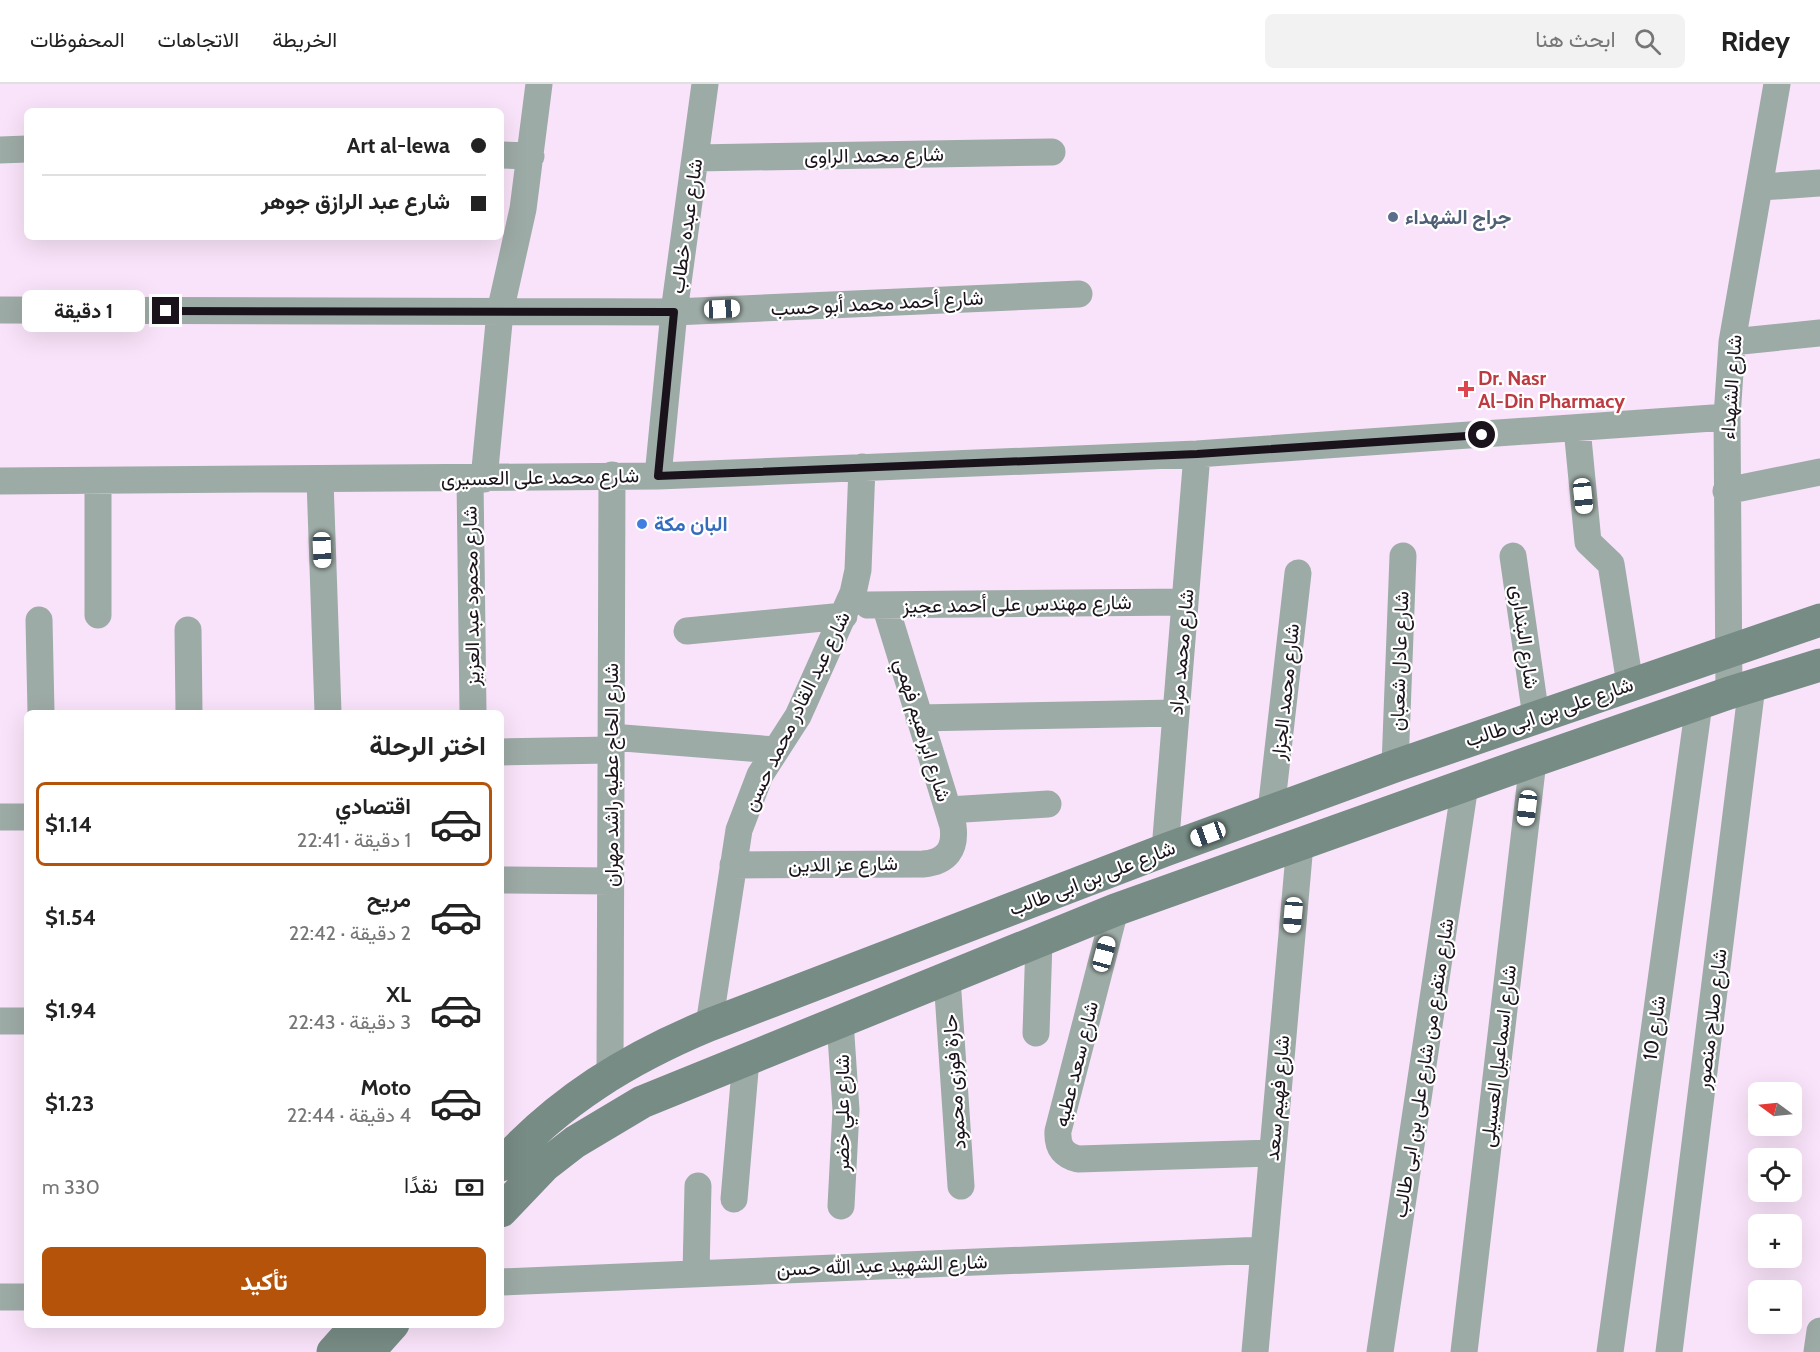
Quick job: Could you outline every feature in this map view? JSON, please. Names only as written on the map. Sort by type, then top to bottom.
[{"type":"street","name":"شارع محمود عبد العزيز","points":[[473,710],[477,479],[500,312],[523,208],[539,84]]},
{"type":"street","name":"شارع عبده خطاب","points":[[658,476],[674,312],[705,84]]},
{"type":"street","name":"شارع الشهداء","points":[[1741,689],[1729,650],[1727,417],[1732,342],[1761,187],[1777,84]]},
{"type":"street","points":[[0,150],[24,149]]},
{"type":"street","name":"شارع محمد الراوى","points":[[695,158],[1052,152]]},
{"type":"street","points":[[504,155],[531,156]]},
{"type":"street","points":[[1761,187],[1820,183]]},
{"type":"street","name":"شارع أحمد محمد أبو حسب","points":[[0,310],[674,312],[1079,294]]},
{"type":"street","points":[[1732,342],[1820,333]]},
{"type":"street","name":"شارع محمد على العسيرى","points":[[0,481],[658,476],[1197,454],[1727,417]]},
{"type":"street","points":[[1577,428],[1588,542],[1611,564],[1630,684]]},
{"type":"street","name":"شارع محمد مراد","points":[[1165,850],[1197,454]]},
{"type":"street","name":"شارع عبد القادر محمد حسن","points":[[709,1025],[739,830],[748,802],[775,750],[798,716],[846,611],[858,570],[862,467]]},
{"type":"street","points":[[1726,491],[1820,472]]},
{"type":"street","name":"شارع الحاج عطيه راشد مهران","points":[[610,1074],[612,475]]},
{"type":"street","points":[[320,480],[328,710]]},
{"type":"street","points":[[98,481],[98,615]]},
{"type":"street","name":"شارع عادل شعبان","points":[[1395,766],[1403,556]]},
{"type":"street","name":"شارع البندارى","points":[[1513,556],[1536,717]]},
{"type":"street","name":"شارع محمد الجزار","points":[[1271,811],[1298,573]]},
{"type":"street","name":"شارع مهندس على أحمد عجيز","points":[[687,631],[885,605],[1185,602]]},
{"type":"street","name":"شارع ابراهيم فهمي","points":[[885,605],[948,810],[955,841],[949,854]]},
{"type":"street","points":[[39,620],[41,710]]},
{"type":"street","name":"شارع على بن ابى طالب","points":[[504,1162],[533,1130],[581,1091],[658,1046],[769,1000],[1165,850],[1395,766],[1820,620]]},
{"type":"street","points":[[188,630],[189,710]]},
{"type":"street","name":"شارع على بن ابى طالب","points":[[504,1208],[544,1166],[608,1120],[642,1102],[746,1059],[1115,910],[1533,760],[1741,689],[1820,665]]},
{"type":"street","name":"شارع صلاح منصور","points":[[1669,1352],[1741,689]]},
{"type":"street","name":"شارع 10","points":[[1610,1352],[1699,704]]},
{"type":"street","points":[[919,718],[1176,713]]},
{"type":"street","points":[[504,752],[611,744],[775,750]]},
{"type":"street","name":"شارع اسماعيل العسيلى","points":[[1464,1352],[1533,760]]},
{"type":"street","name":"شارع متفرع من شارع على بن ابى طالب","points":[[1380,1352],[1465,785]]},
{"type":"street","points":[[948,810],[1048,804]]},
{"type":"street","points":[[0,817],[24,817]]},
{"type":"street","name":"شارع فهيم سعد","points":[[1255,1352],[1300,844]]},
{"type":"street","name":"شارع عز الدين","points":[[733,865],[923,864],[938,862],[949,854]]},
{"type":"street","points":[[504,880],[611,881]]},
{"type":"street","name":"شارع سعد عطيه","points":[[1115,910],[1058,1131],[1057,1141],[1061,1150],[1078,1159],[1272,1153]]},
{"type":"street","points":[[1036,1033],[1040,941]]},
{"type":"street","name":"حارة فوزى محمود","points":[[947,978],[961,1186]]},
{"type":"street","points":[[769,1000],[790,1042]]},
{"type":"street","points":[[0,1021],[24,1021]]},
{"type":"street","name":"شارع علي خضر","points":[[840,1021],[846,1110],[841,1206]]},
{"type":"street","points":[[734,1199],[746,1059]]},
{"type":"street","points":[[696,1273],[698,1186]]},
{"type":"street","name":"شارع الشهيد عبد الله حسن","points":[[504,1282],[1264,1250]]},
{"type":"street","points":[[0,1297],[24,1297]]},
{"type":"street","points":[[333,1352],[354,1328]]},
{"type":"street","points":[[368,1352],[389,1328]]},
{"type":"street","points":[[1817,1352],[1820,1331]]},
{"type":"place","name":"جراج الشهداء","points":[[1393,217]]},
{"type":"place","name":"Dr. Nasr Al-Din Pharmacy","points":[[1466,389]]},
{"type":"place","name":"البان مكة","points":[[642,524]]},
{"type":"route","points":[[166,311],[674,312],[658,476],[1197,454],[1482,435]]}]
